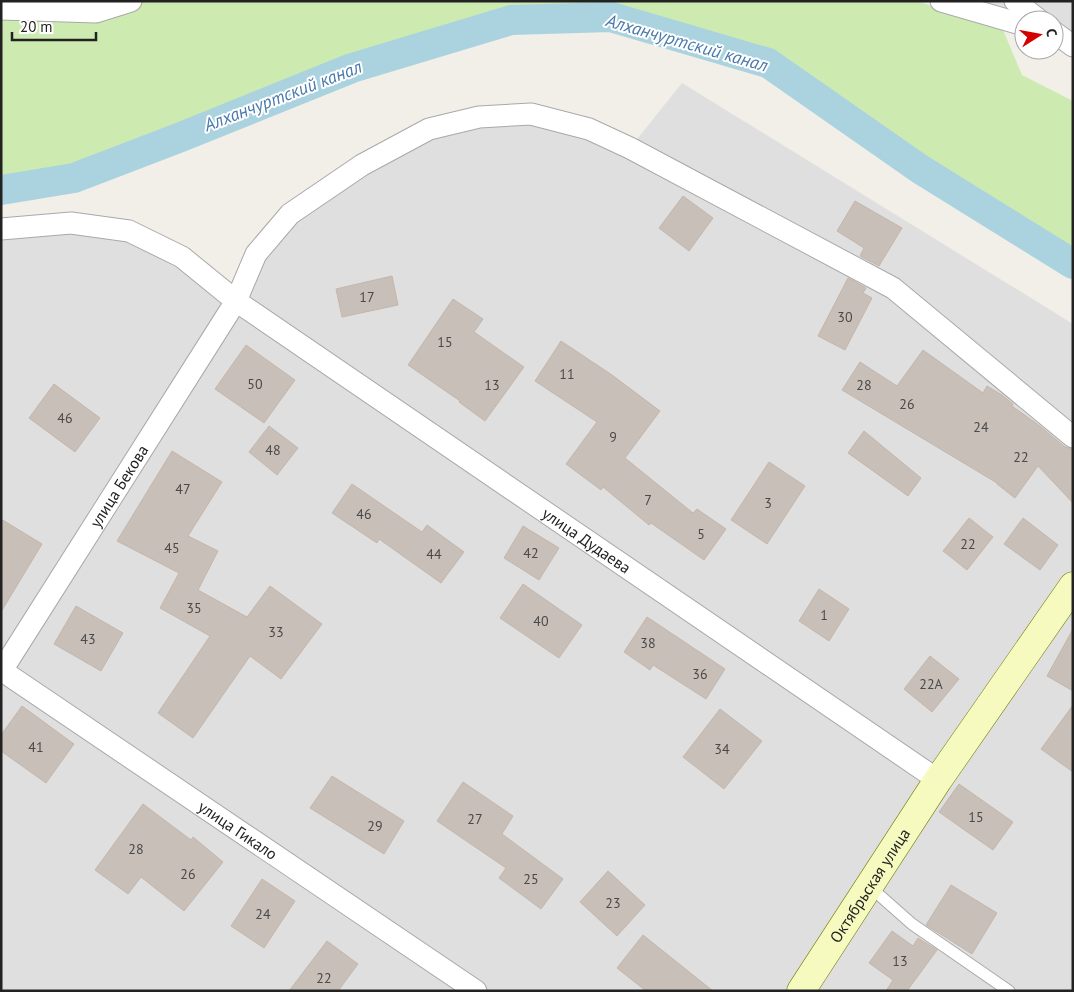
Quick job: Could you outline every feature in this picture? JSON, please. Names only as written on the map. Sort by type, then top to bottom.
[{"type":"street","points":[[1,9],[96,12],[131,1]]},
{"type":"street","points":[[941,1],[1014,22]]},
{"type":"street","points":[[1015,1],[1026,10]]},
{"type":"street","name":"улица Бекова","points":[[2,671],[236,301],[256,254],[290,214],[362,165],[429,129],[480,117],[531,114],[589,129],[630,148],[893,288],[1073,437]]},
{"type":"street","name":"улица Дудаева","points":[[1,229],[72,223],[129,231],[182,256],[236,301],[938,780]]},
{"type":"street","name":"Октябрьская улица","points":[[801,991],[938,780],[1073,586]]},
{"type":"street","name":"улица Гикало","points":[[2,671],[476,991]]},
{"type":"lane","points":[[869,886],[912,924],[1009,991]]},
{"type":"shaded area","points":[[935,1],[1073,1],[1073,35],[1064,33],[1064,10],[1014,10],[1014,18]]},
{"type":"shaded area","points":[[682,83],[1073,324],[1073,991],[1,991],[1,229],[129,231],[236,301],[290,214],[429,129],[531,114],[630,148]]},
{"type":"green space","points":[[131,1],[917,1],[1003,30],[1014,60],[1022,75],[1073,101],[1073,250],[920,169],[769,64],[611,17],[511,20],[352,68],[74,178],[1,190],[1,9]]},
{"type":"building","points":[[683,196],[713,218],[689,251],[659,228]]},
{"type":"building","points":[[855,201],[902,228],[879,266],[860,256],[864,248],[837,231]]},
{"type":"building","points":[[392,276],[398,305],[342,317],[336,289]]},
{"type":"building","points":[[848,278],[866,288],[863,293],[872,298],[845,350],[818,336]]},
{"type":"building","points":[[453,299],[483,319],[474,332],[524,367],[485,421],[408,365]]},
{"type":"building","points":[[561,341],[612,375],[660,411],[625,458],[693,513],[697,509],[726,529],[704,560],[651,523],[649,525],[603,487],[601,490],[566,464],[597,422],[535,381]]},
{"type":"building","points":[[246,345],[295,380],[264,423],[215,389]]},
{"type":"building","points":[[923,350],[983,393],[987,386],[1002,395],[1013,404],[1012,406],[1065,447],[1073,449],[1073,503],[1038,466],[1015,498],[997,483],[842,390],[860,362],[897,386]]},
{"type":"building","points":[[54,384],[100,418],[75,452],[29,418]]},
{"type":"building","points":[[269,426],[298,448],[277,475],[249,452]]},
{"type":"building","points":[[864,431],[921,478],[908,496],[848,453]]},
{"type":"building","points":[[172,451],[222,482],[188,536],[218,551],[198,590],[247,617],[270,586],[322,624],[281,679],[250,656],[193,738],[158,713],[210,636],[160,608],[179,573],[117,541]]},
{"type":"building","points":[[769,462],[805,486],[767,544],[731,520]]},
{"type":"building","points":[[352,484],[422,532],[427,525],[464,552],[441,583],[379,539],[377,543],[332,513]]},
{"type":"building","points":[[969,518],[993,537],[967,570],[943,551]]},
{"type":"building","points":[[1023,518],[1058,545],[1040,570],[1004,544]]},
{"type":"building","points":[[1,519],[42,544],[1,612]]},
{"type":"building","points":[[523,526],[559,548],[539,580],[504,558]]},
{"type":"building","points":[[523,584],[582,625],[559,658],[500,618]]},
{"type":"building","points":[[819,589],[849,609],[829,641],[799,621]]},
{"type":"building","points":[[76,606],[123,633],[101,671],[54,644]]},
{"type":"building","points":[[647,617],[725,669],[706,699],[653,665],[650,670],[624,652]]},
{"type":"building","points":[[1073,629],[1073,691],[1047,676]]},
{"type":"building","points":[[930,656],[959,679],[932,712],[904,689]]},
{"type":"building","points":[[1073,705],[1073,772],[1041,749]]},
{"type":"building","points":[[22,706],[74,744],[46,783],[1,751],[1,735]]},
{"type":"building","points":[[720,709],[762,741],[724,789],[683,757]]},
{"type":"building","points":[[332,776],[404,821],[384,854],[310,808]]},
{"type":"building","points":[[463,782],[513,816],[502,834],[563,879],[541,909],[499,878],[506,868],[437,821]]},
{"type":"building","points":[[959,784],[1013,822],[993,850],[939,812]]},
{"type":"building","points":[[143,804],[191,840],[193,837],[223,862],[184,911],[141,877],[128,894],[95,870]]},
{"type":"building","points":[[608,871],[645,905],[617,936],[580,902]]},
{"type":"building","points":[[262,879],[295,901],[264,948],[231,926]]},
{"type":"building","points":[[951,885],[997,913],[972,954],[926,925]]},
{"type":"building","points":[[892,931],[913,946],[918,938],[937,950],[907,991],[886,991],[893,980],[869,963]]},
{"type":"building","points":[[643,935],[713,991],[646,991],[617,968]]},
{"type":"building","points":[[327,941],[358,964],[338,991],[289,991]]},
{"type":"waterway","name":"Алханчуртский канал","points":[[1,190],[74,178],[352,68],[511,20],[611,17],[768,63],[920,169],[1073,264]]}]
